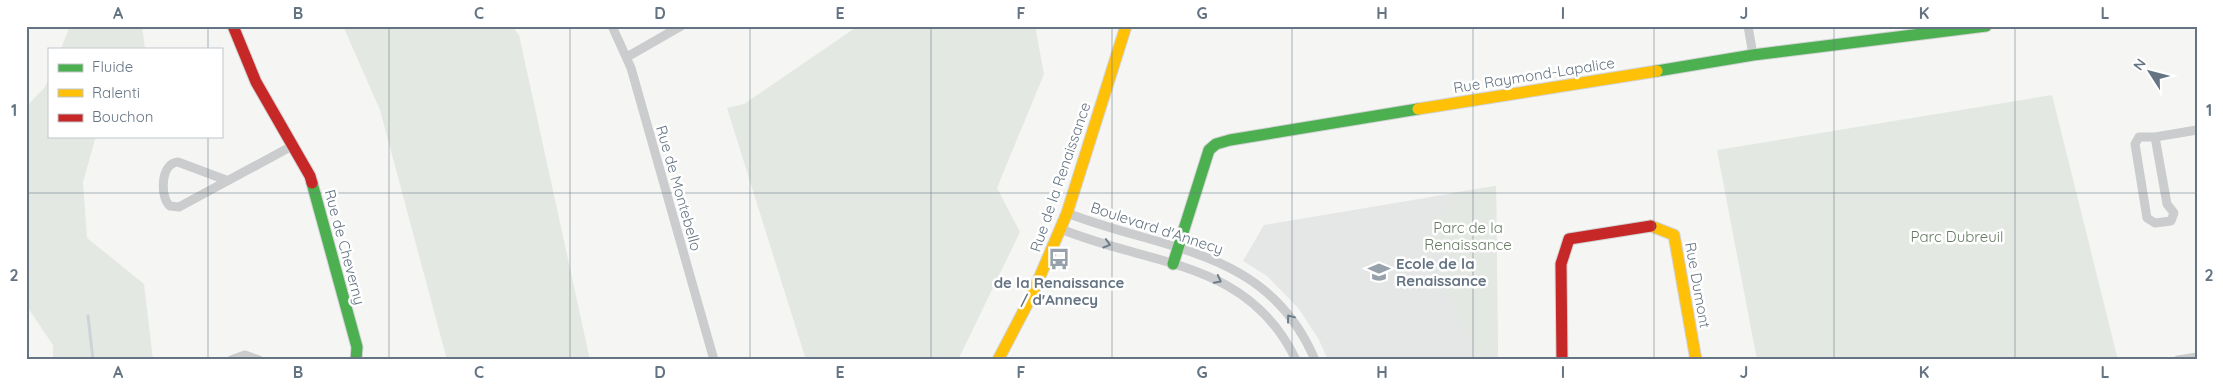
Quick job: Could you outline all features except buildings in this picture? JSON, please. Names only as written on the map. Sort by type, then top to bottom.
[{"type":"street","name":"Rue de Cheverny","points":[[233,26],[256,82],[312,182],[357,347],[356,360]]},
{"type":"street","name":"Rue de Montebello","points":[[612,26],[627,57],[714,360]]},
{"type":"street","points":[[627,57],[682,26]]},
{"type":"street","name":"Rue de la Renaissance","points":[[998,360],[1022,317],[1061,229],[1126,26]]},
{"type":"street","points":[[1748,26],[1753,55]]},
{"type":"street","name":"Rue Raymond-Lapalice","points":[[1173,264],[1204,161],[1209,150],[1216,144],[1239,138],[1753,55],[1986,26]]},
{"type":"street","points":[[2155,137],[2167,204],[2174,213],[2171,221],[2155,222],[2147,218],[2135,144],[2139,136],[2155,137],[2197,130]]},
{"type":"street","points":[[226,180],[178,162],[173,163],[167,168],[164,175],[166,201],[170,206],[179,207],[292,146]]},
{"type":"street","name":"Boulevard d'Annecy","points":[[1067,213],[1178,247],[1224,264],[1260,286],[1291,319],[1304,337],[1315,360]]},
{"type":"street","name":"Rue Dumont","points":[[1562,360],[1561,264],[1569,239],[1650,225],[1674,235],[1696,360]]},
{"type":"street","name":"Boulevard d'Annecy","points":[[1061,229],[1215,278],[1244,296],[1275,326],[1296,360]]},
{"type":"street","points":[[231,360],[245,355],[259,360]]},
{"type":"street","points":[[2178,360],[2197,357]]},
{"type":"shaded area","name":"Ecole de la Renaissance","points":[[1496,186],[1498,360],[1328,360],[1319,340],[1299,309],[1267,276],[1243,261],[1264,225]]},
{"type":"green space","points":[[70,26],[142,26],[145,48],[61,48]]},
{"type":"green space","points":[[343,26],[512,26],[519,35],[590,360],[447,360],[380,110]]},
{"type":"green space","points":[[858,26],[1035,26],[1044,74],[997,188],[1020,232],[958,360],[806,360],[727,108],[744,104]]},
{"type":"green space","points":[[48,81],[48,138],[95,138],[83,182],[87,238],[144,284],[153,360],[53,360],[53,345],[26,305],[26,107],[45,87]]},
{"type":"green space","name":"Parc Dubreuil","points":[[2052,95],[2118,360],[1757,360],[1717,150]]},
{"type":"green space","name":"Parc de la Renaissance","points":[[1496,186],[1498,360],[1476,360],[1466,327],[1439,275],[1449,262],[1429,223],[1451,211],[1451,193]]},
{"type":"waterway","points":[[88,316],[93,360]]},
{"type":"traffic: fast","points":[[1657,71],[1753,55],[1986,26]]},
{"type":"traffic: fast","points":[[1173,264],[1209,150],[1216,144],[1230,140],[1418,109]]},
{"type":"traffic: fast","points":[[312,183],[357,347],[356,360]]},
{"type":"traffic: slow","points":[[998,360],[1032,295],[1067,213],[1126,26]]},
{"type":"traffic: slow","points":[[1418,109],[1657,71]]},
{"type":"traffic: slow","points":[[1651,226],[1674,235],[1696,360]]},
{"type":"traffic: jam","points":[[233,26],[256,82],[310,176],[312,183]]},
{"type":"traffic: jam","points":[[1562,360],[1561,264],[1569,239],[1651,226]]},
{"type":"place","name":"de la Renaissance / d'Annecy","points":[[1059,259]]},
{"type":"place","name":"Ecole de la Renaissance","points":[[1379,272]]}]
